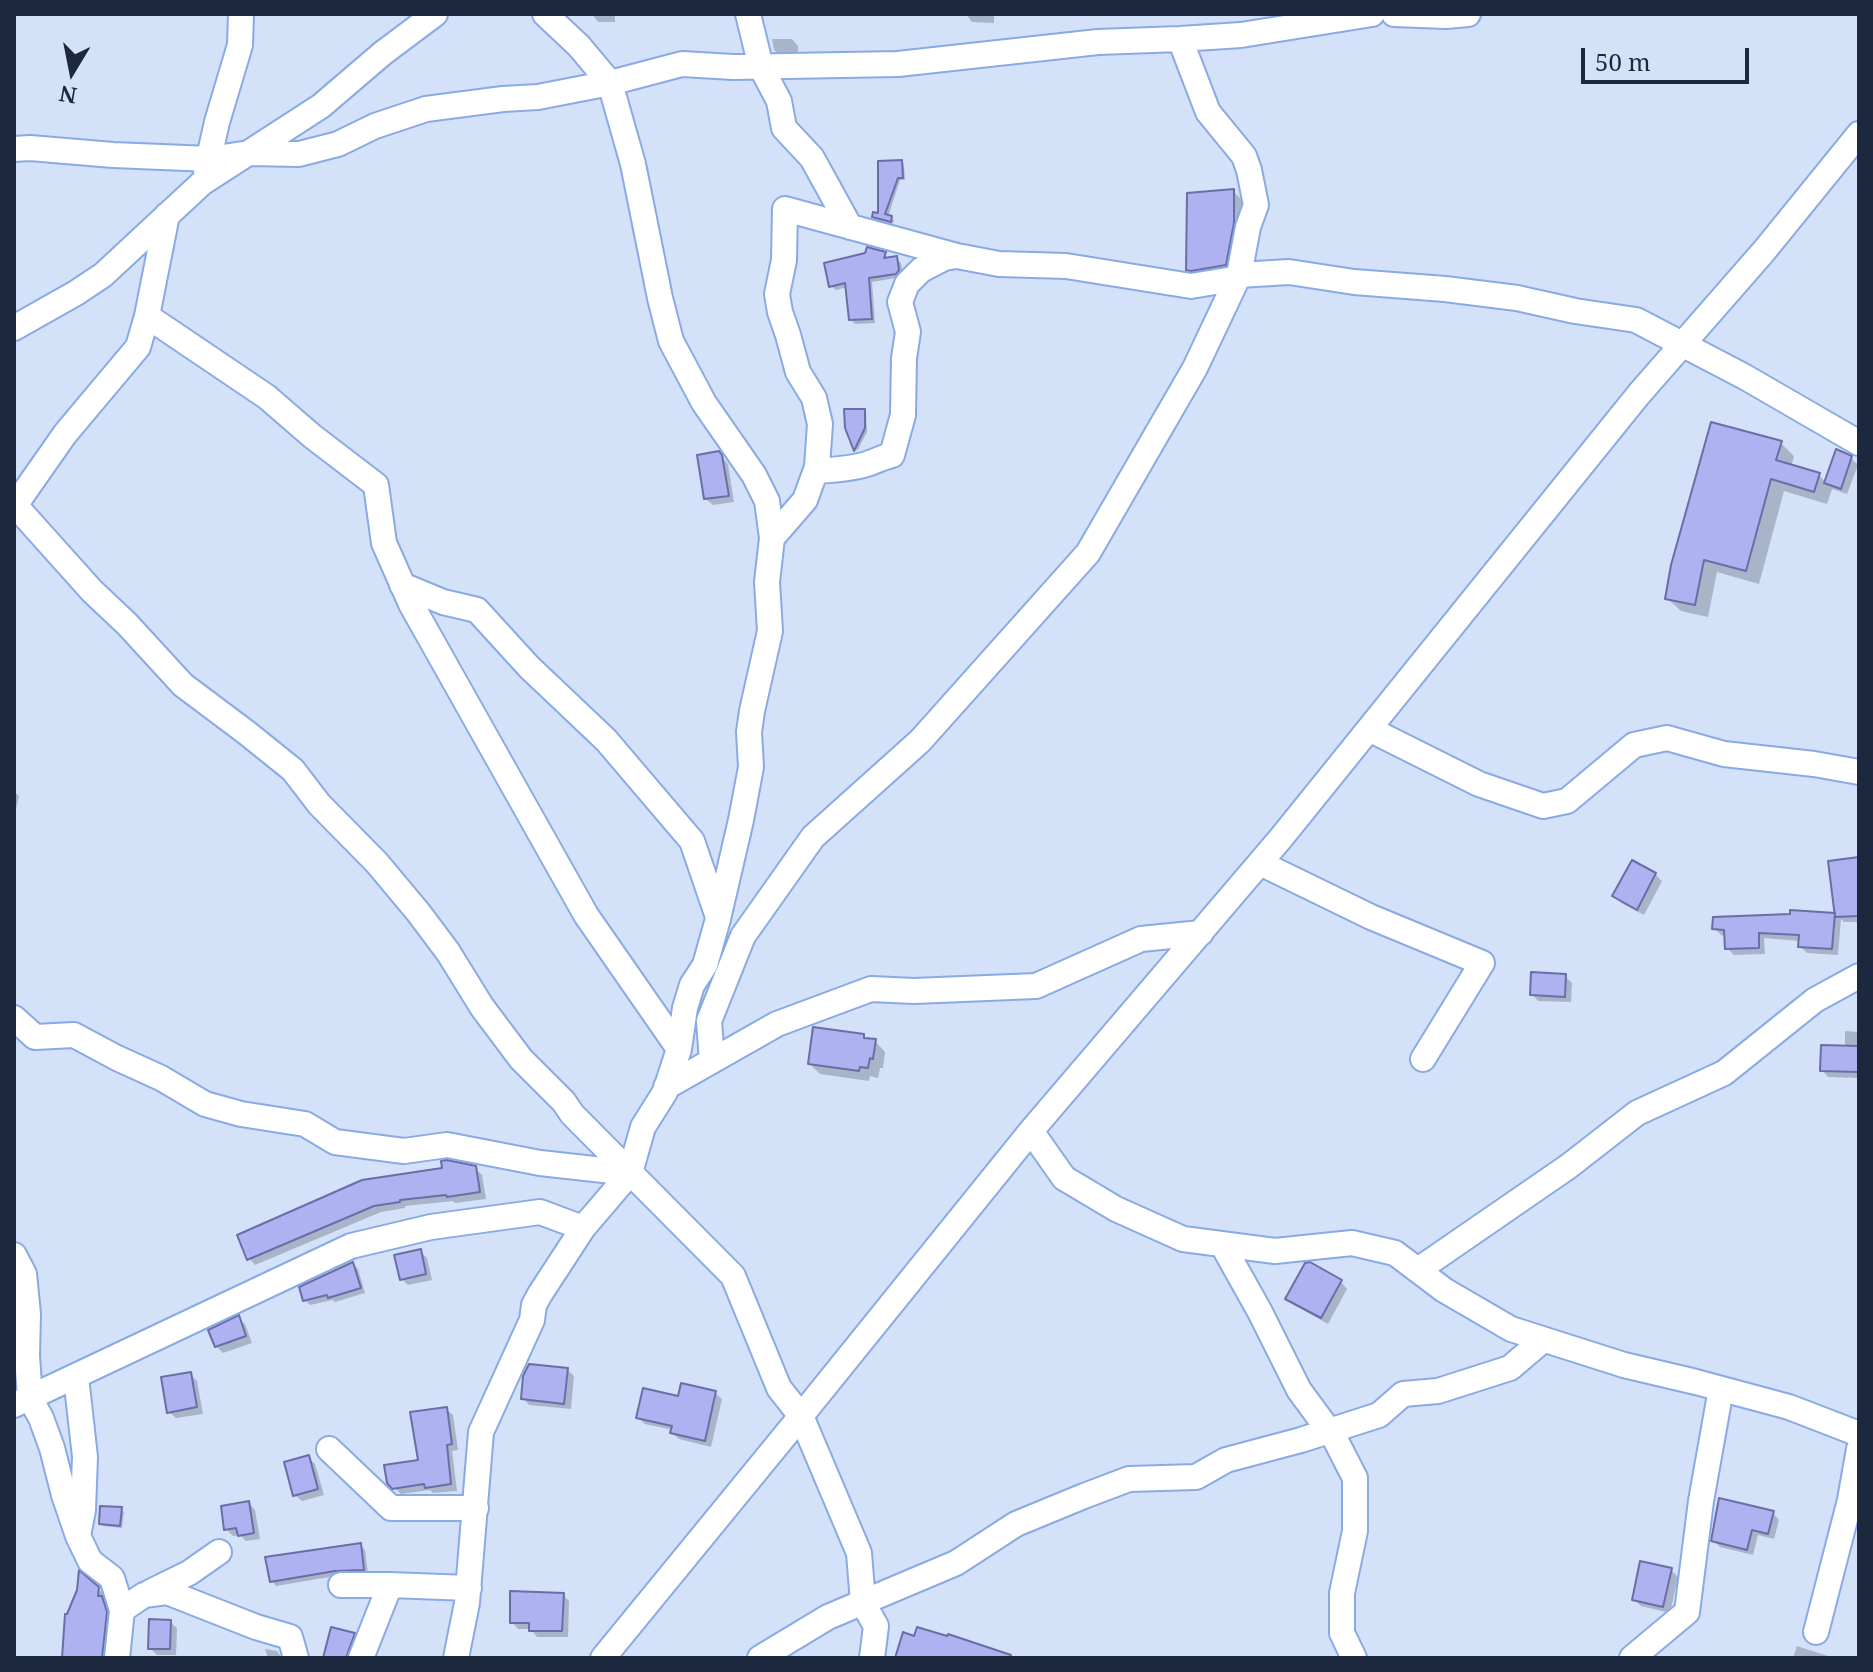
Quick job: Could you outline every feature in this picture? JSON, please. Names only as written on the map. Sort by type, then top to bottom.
[{"type":"street","points":[[202,183],[240,45],[241,14]]},
{"type":"street","points":[[14,328],[103,275],[202,183],[321,106],[435,14]]},
{"type":"street","points":[[456,1658],[469,1588],[481,1432],[532,1320],[534,1305],[583,1228],[630,1173],[643,1127],[666,1087],[679,1049],[692,985],[705,965],[718,919],[744,806],[751,767],[749,732],[752,711],[770,631],[767,582],[772,538],[767,501],[754,475],[704,403],[671,341],[633,164],[610,83],[564,24],[545,14]]},
{"type":"street","points":[[748,14],[761,67],[779,101],[784,128],[812,158],[850,227]]},
{"type":"street","points":[[14,149],[210,159],[249,153],[299,154],[338,144],[375,126],[426,109],[538,97],[610,83],[682,64],[761,67],[898,64],[1098,42],[1241,35],[1372,14]]},
{"type":"street","points":[[1394,14],[1468,14]]},
{"type":"street","points":[[712,1061],[709,1021],[743,936],[813,837],[920,741],[1088,553],[1195,368],[1239,275],[1248,227],[1256,205],[1249,170],[1244,156],[1208,112],[1180,39]]},
{"type":"street","points":[[603,1658],[1031,1131],[1260,863],[1639,394],[1764,251],[1859,134]]},
{"type":"street","points":[[772,538],[805,500],[816,471],[820,424],[814,398],[798,372],[777,294],[784,260],[785,209],[957,256],[999,264],[1066,266],[1191,286],[1233,279],[1239,275],[1289,272],[1354,282],[1517,298],[1636,320],[1745,377],[1859,443]]},
{"type":"street","points":[[167,215],[138,347],[65,434],[15,505],[183,685],[293,770],[319,804],[377,863],[418,912],[521,1059],[733,1276],[779,1388],[801,1416],[859,1553],[863,1603],[876,1626],[872,1658]]},
{"type":"street","points":[[816,471],[849,468],[892,455],[903,415],[904,358],[908,332],[900,302],[907,284],[921,270],[944,258],[957,256]]},
{"type":"street","points":[[147,316],[267,397],[376,485],[384,543],[411,604],[586,915],[679,1049]]},
{"type":"street","points":[[402,585],[443,602],[477,610],[529,667],[606,740],[692,841],[718,919]]},
{"type":"street","points":[[1369,729],[1479,784],[1543,806],[1567,801],[1634,745],[1667,738],[1724,754],[1859,772]]},
{"type":"street","points":[[1260,863],[1371,917],[1482,963],[1423,1059]]},
{"type":"street","points":[[666,1087],[777,1024],[871,989],[914,991],[1036,986],[1141,939],[1201,933]]},
{"type":"street","points":[[1418,1270],[1569,1166],[1637,1113],[1724,1073],[1815,1000],[1859,976]]},
{"type":"street","points":[[14,1018],[35,1037],[74,1035],[161,1078],[205,1104],[241,1114],[305,1124],[335,1142],[404,1151],[447,1145],[540,1163],[630,1173]]},
{"type":"street","points":[[1031,1131],[1064,1178],[1116,1209],[1183,1239],[1275,1251],[1352,1243],[1395,1253],[1444,1290],[1511,1329],[1624,1365],[1789,1407],[1859,1434]]},
{"type":"street","points":[[22,1402],[299,1268],[351,1246],[431,1227],[540,1212],[583,1228]]},
{"type":"street","points":[[1222,1244],[1299,1390],[1335,1439],[1355,1478],[1355,1531],[1342,1593],[1342,1633],[1354,1658]]},
{"type":"street","points":[[14,1255],[24,1274],[28,1314],[22,1402],[52,1448],[64,1495],[90,1561],[112,1578],[122,1610],[117,1658]]},
{"type":"street","points":[[760,1658],[828,1617],[956,1563],[1016,1524],[1129,1479],[1196,1477],[1226,1460],[1379,1415],[1403,1394],[1438,1391],[1510,1368],[1543,1340]]},
{"type":"street","points":[[76,1377],[85,1457],[83,1510],[78,1536]]},
{"type":"street","points":[[1632,1658],[1687,1612],[1701,1501],[1721,1389]]},
{"type":"street","points":[[329,1449],[391,1508],[476,1508]]},
{"type":"street","points":[[1816,1632],[1850,1500],[1859,1449]]},
{"type":"street","points":[[122,1610],[144,1595],[189,1573],[219,1552]]},
{"type":"street","points":[[341,1585],[469,1588]]},
{"type":"street","points":[[361,1658],[390,1585]]},
{"type":"street","points":[[144,1595],[167,1592],[290,1637],[296,1658]]},
{"type":"building","points":[[902,160],[903,178],[898,178],[885,214],[892,216],[891,222],[872,217],[873,212],[878,213],[878,161]]},
{"type":"building","points":[[1234,189],[1234,223],[1226,265],[1186,270],[1187,193]]},
{"type":"building","points":[[867,247],[886,252],[884,258],[897,256],[899,270],[896,274],[869,278],[872,319],[849,320],[845,283],[829,287],[824,263],[865,253]]},
{"type":"building","points":[[844,409],[865,409],[865,428],[854,451],[845,428]]},
{"type":"building","points":[[1711,422],[1782,441],[1776,460],[1820,473],[1814,492],[1771,479],[1746,571],[1704,560],[1695,605],[1665,599],[1671,565]]},
{"type":"building","points":[[1836,449],[1852,456],[1841,489],[1824,483]]},
{"type":"building","points":[[719,451],[729,496],[704,499],[697,455]]},
{"type":"building","points":[[1859,857],[1859,916],[1835,917],[1828,861]]},
{"type":"building","points":[[1632,860],[1656,873],[1637,910],[1612,896]]},
{"type":"building","points":[[1790,910],[1835,913],[1832,949],[1798,947],[1799,935],[1759,933],[1759,948],[1725,949],[1724,930],[1712,929],[1713,917],[1790,914]]},
{"type":"building","points":[[1531,972],[1566,974],[1565,997],[1530,995]]},
{"type":"building","points":[[813,1027],[864,1034],[864,1038],[876,1039],[873,1059],[870,1058],[868,1068],[860,1067],[859,1071],[808,1064]]},
{"type":"building","points":[[1821,1045],[1859,1046],[1859,1072],[1820,1071]]},
{"type":"building","points":[[441,1161],[476,1166],[480,1192],[400,1200],[374,1206],[247,1260],[237,1235],[362,1180],[442,1168]]},
{"type":"building","points":[[421,1249],[426,1274],[400,1280],[394,1255]]},
{"type":"building","points":[[353,1262],[361,1288],[328,1298],[327,1295],[303,1301],[299,1287]]},
{"type":"building","points":[[1310,1262],[1342,1280],[1321,1318],[1285,1299],[1305,1263]]},
{"type":"building","points":[[239,1315],[246,1336],[215,1347],[208,1330]]},
{"type":"building","points":[[529,1364],[568,1368],[564,1404],[521,1399],[523,1376]]},
{"type":"building","points":[[191,1372],[197,1407],[167,1413],[161,1377]]},
{"type":"building","points":[[681,1383],[716,1391],[705,1441],[670,1433],[672,1426],[636,1418],[643,1388],[678,1396]]},
{"type":"building","points":[[447,1407],[452,1444],[447,1445],[451,1484],[392,1489],[387,1483],[384,1465],[418,1460],[410,1412]]},
{"type":"building","points":[[309,1455],[318,1489],[293,1496],[284,1462]]},
{"type":"building","points":[[1719,1498],[1774,1511],[1768,1534],[1752,1530],[1747,1550],[1711,1541]]},
{"type":"building","points":[[249,1501],[254,1533],[238,1536],[236,1528],[224,1530],[221,1506]]},
{"type":"building","points":[[100,1506],[122,1507],[120,1526],[99,1524]]},
{"type":"building","points":[[361,1543],[364,1570],[335,1571],[270,1582],[265,1557]]},
{"type":"building","points":[[1640,1561],[1672,1568],[1663,1607],[1632,1600]]},
{"type":"building","points":[[79,1570],[99,1587],[98,1596],[102,1596],[107,1612],[102,1658],[62,1658],[65,1614],[77,1590]]},
{"type":"building","points":[[510,1591],[564,1593],[562,1631],[529,1631],[529,1623],[510,1623]]},
{"type":"building","points":[[149,1619],[171,1620],[170,1649],[148,1649]]},
{"type":"building","points":[[331,1627],[355,1633],[346,1658],[323,1658]]},
{"type":"building","points":[[917,1627],[1011,1655],[1010,1658],[895,1658],[903,1632],[914,1636]]}]
